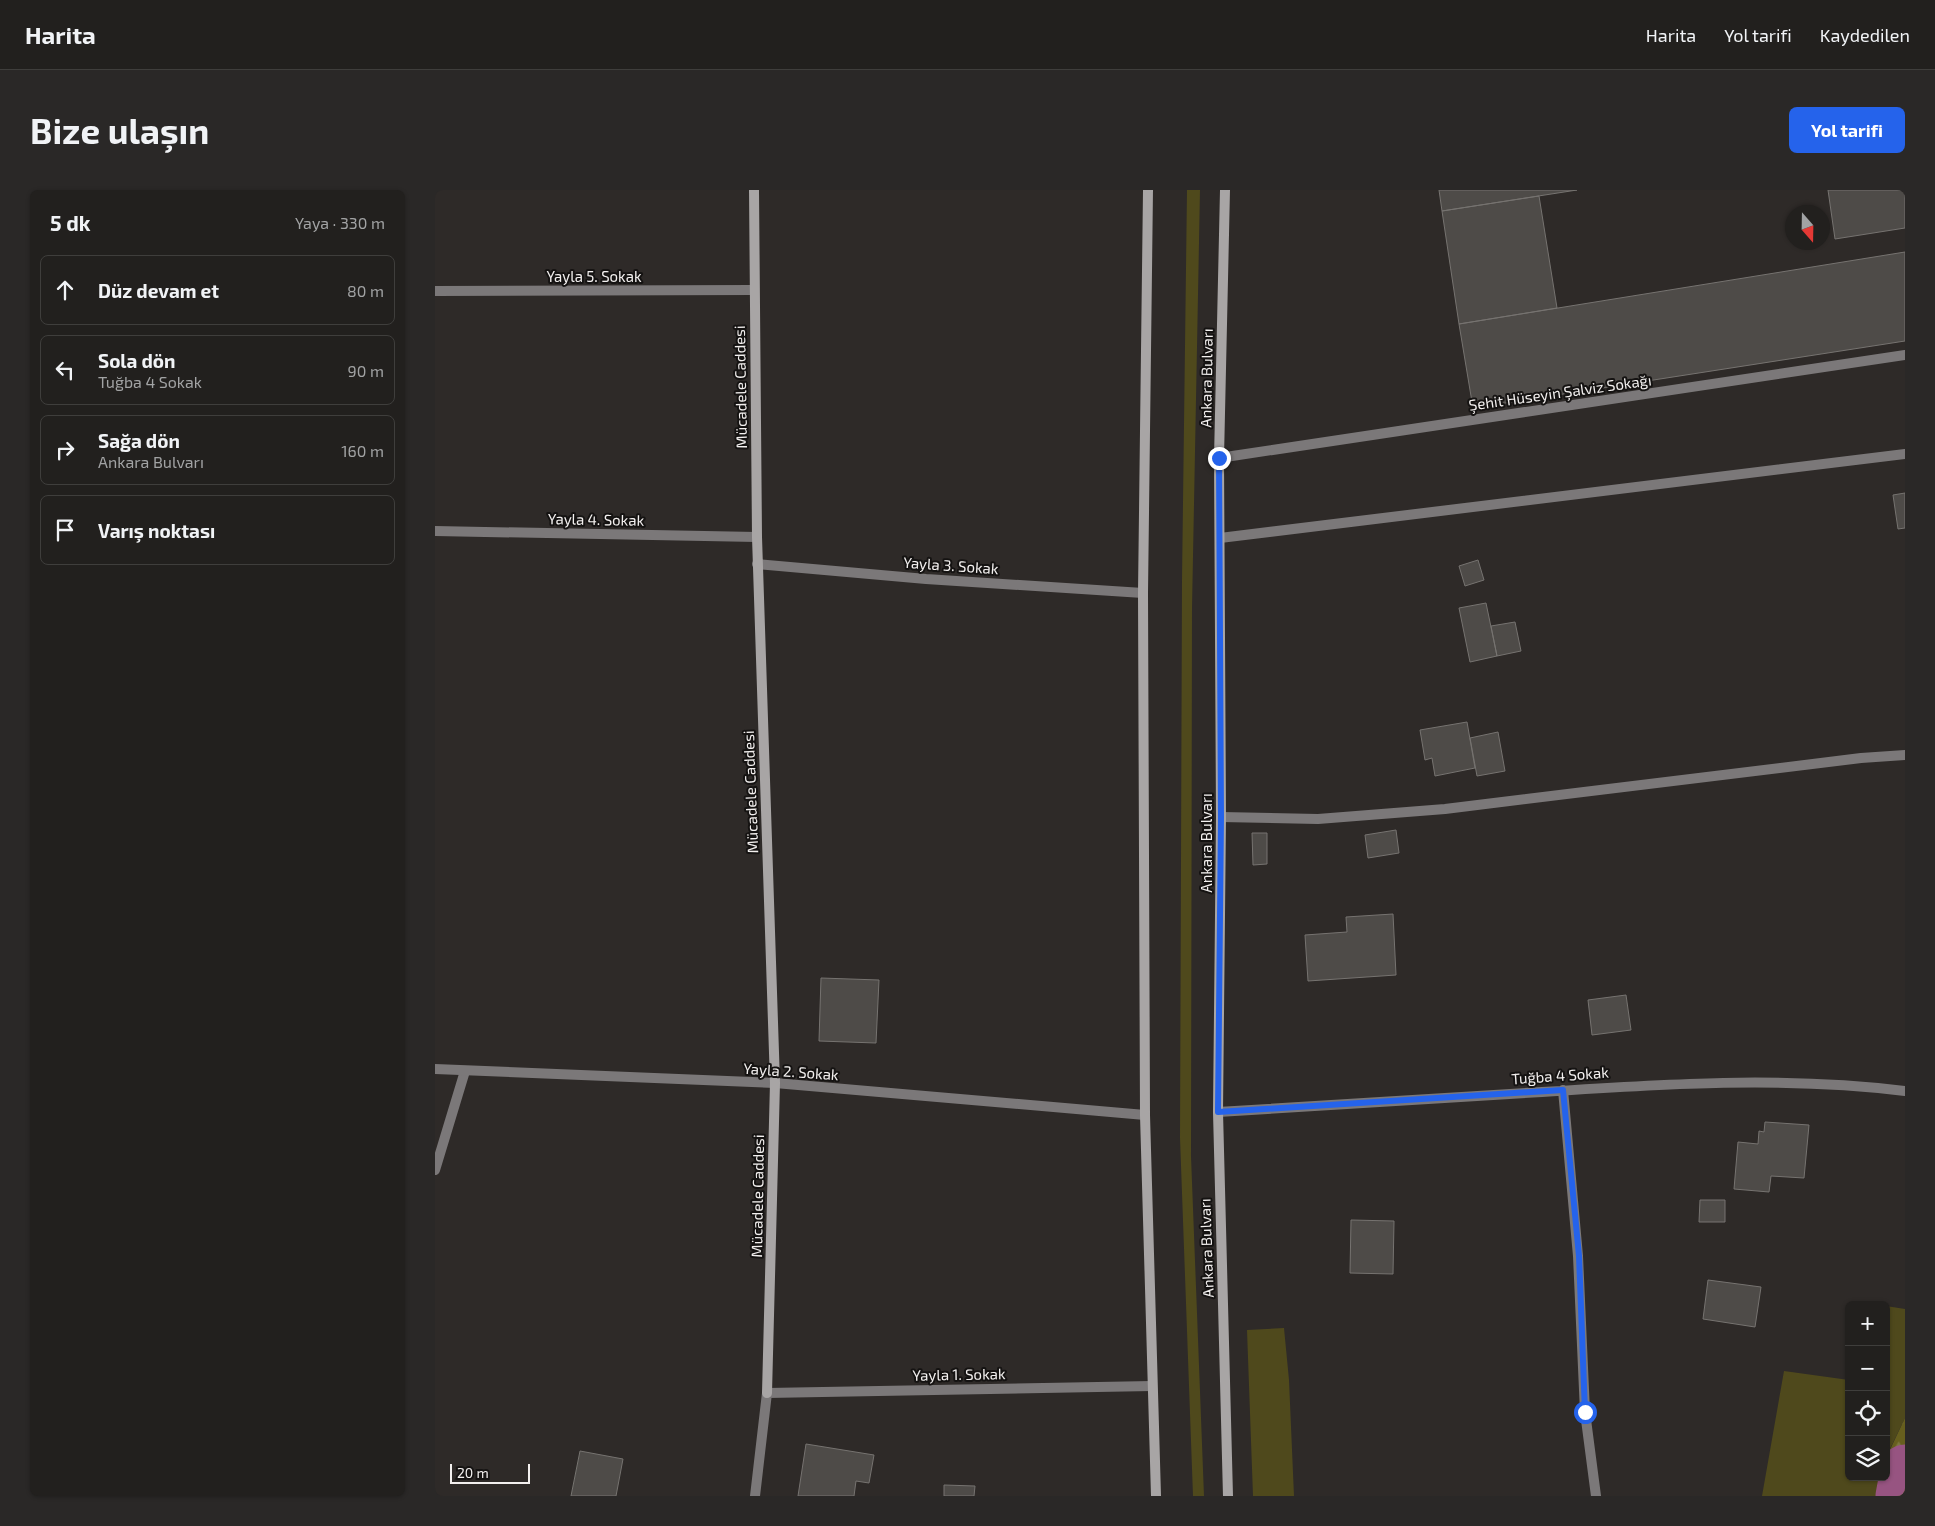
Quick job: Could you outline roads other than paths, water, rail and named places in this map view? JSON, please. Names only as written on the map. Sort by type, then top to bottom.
[{"type":"main road","name":"Mücadele Caddesi","points":[[753,190],[757,564],[775,1083],[767,1393]]},
{"type":"main road","points":[[1147,190],[1143,593],[1145,1115],[1156,1496]]},
{"type":"main road","name":"Ankara Bulvarı","points":[[1225,190],[1219,458],[1221,817],[1218,1112],[1229,1496]]},
{"type":"street","name":"Yayla 5. Sokak","points":[[435,291],[753,290]]},
{"type":"street","name":"Şehit Hüseyin Şalviz Sokağı","points":[[1219,458],[1905,355]]},
{"type":"street","points":[[1220,538],[1905,454]]},
{"type":"street","name":"Yayla 4. Sokak","points":[[435,531],[757,537]]},
{"type":"street","name":"Yayla 3. Sokak","points":[[757,564],[926,579],[1143,593]]},
{"type":"street","points":[[1221,817],[1318,819],[1445,809],[1861,758],[1905,755]]},
{"type":"street","name":"Yayla 2. Sokak","points":[[435,1069],[775,1083],[1145,1115]]},
{"type":"street","points":[[435,1170],[465,1071]]},
{"type":"street","name":"Tuğba 4 Sokak","points":[[1218,1112],[1563,1090],[1751,1082],[1861,1086],[1905,1091]]},
{"type":"street","points":[[1563,1090],[1579,1256],[1585,1412],[1596,1496]]},
{"type":"street","name":"Yayla 1. Sokak","points":[[767,1393],[1152,1386]]},
{"type":"street","points":[[755,1496],[767,1393]]},
{"type":"waterway","points":[[1900,1496],[1905,1469]]}]
